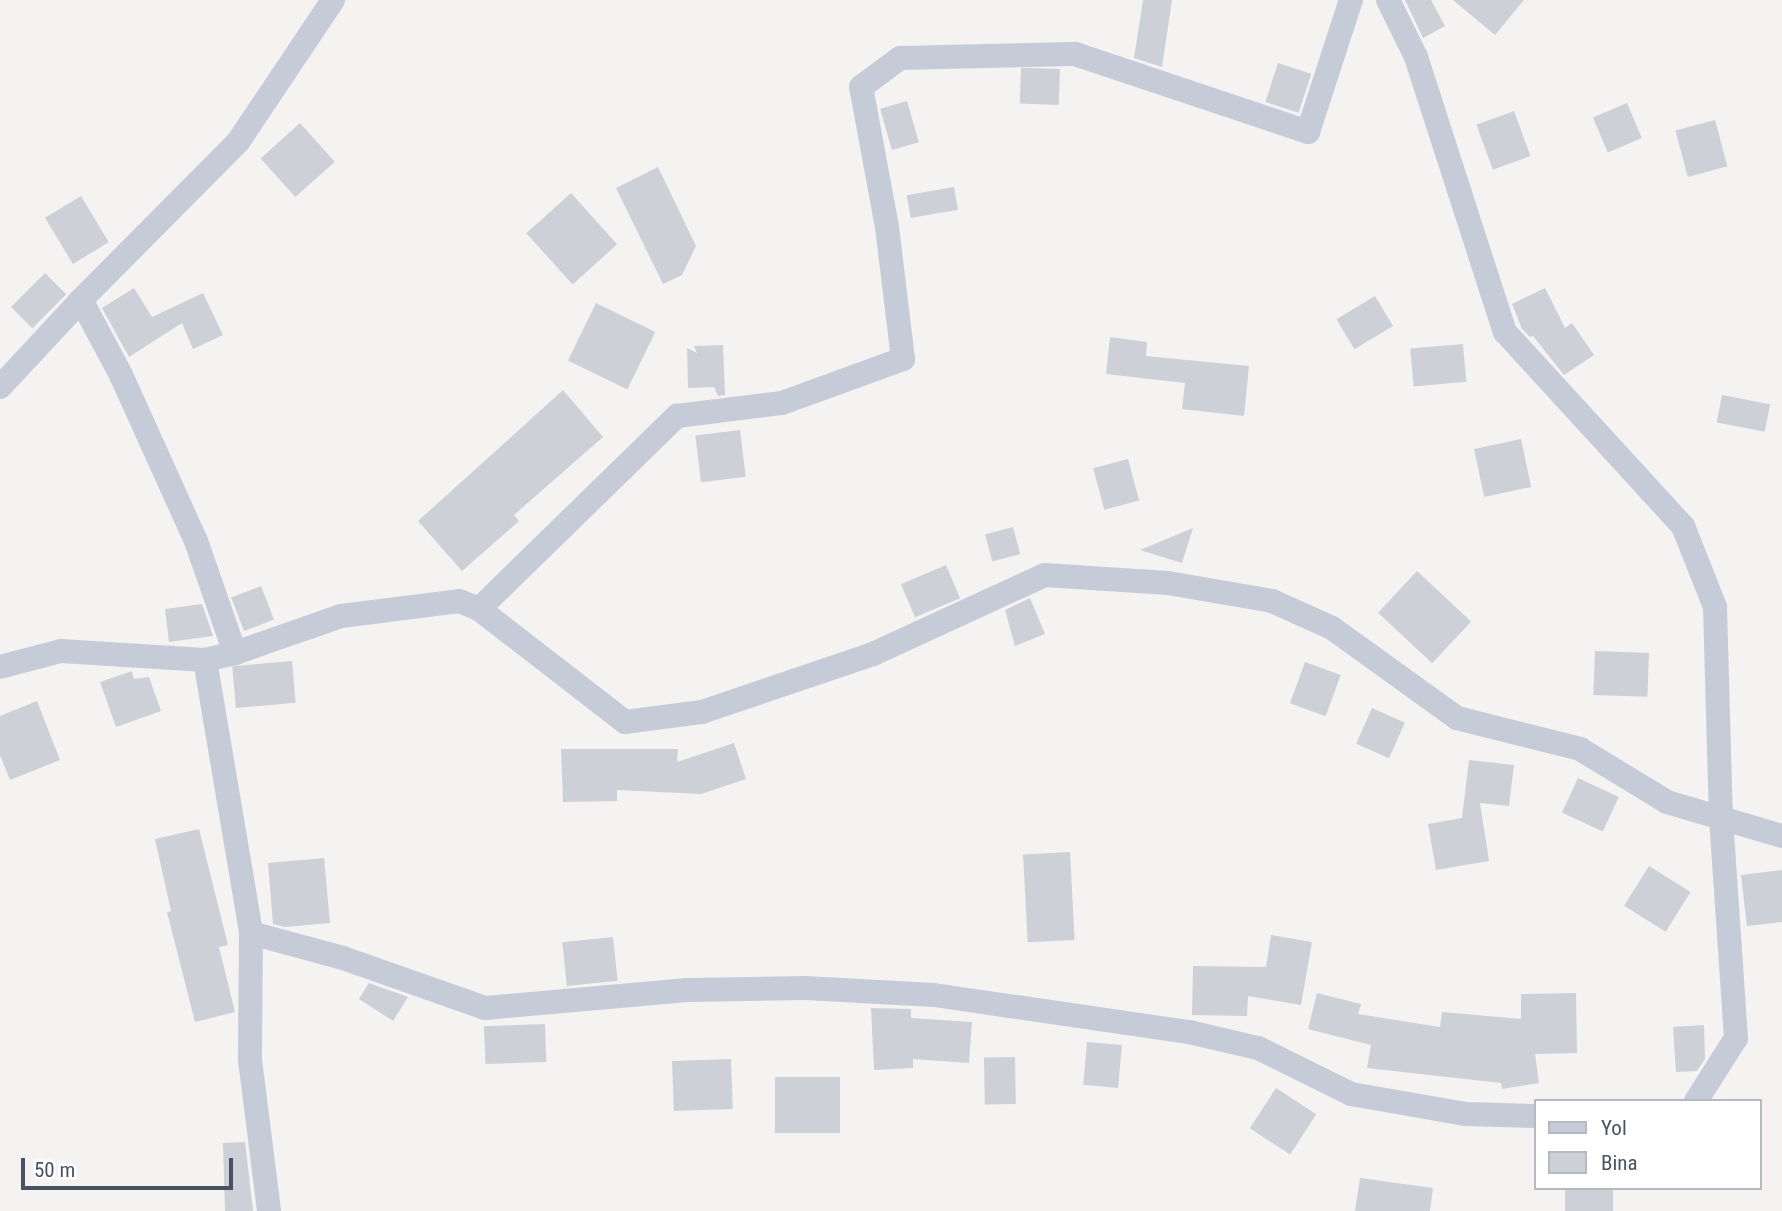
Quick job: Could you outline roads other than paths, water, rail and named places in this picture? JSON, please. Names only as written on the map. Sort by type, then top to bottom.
[{"type":"street","points":[[0,387],[81,300],[238,142],[333,0]]},
{"type":"street","points":[[479,609],[677,416],[782,403],[903,359],[887,228],[861,87],[900,58],[1075,54],[1308,132],[1351,0]]},
{"type":"street","points":[[1388,0],[1416,57],[1505,331],[1682,526],[1715,607],[1721,818],[1736,1038],[1697,1099]]},
{"type":"street","points":[[81,300],[121,375],[196,541],[235,653]]},
{"type":"street","points":[[0,667],[61,651],[205,660],[235,653],[341,616],[459,601],[479,609],[625,722],[702,712],[873,654],[1045,575],[1168,583],[1272,601],[1332,628],[1457,718],[1580,749],[1667,802],[1782,836]]},
{"type":"street","points":[[205,660],[251,933],[250,1060],[269,1211]]},
{"type":"street","points":[[251,933],[343,958],[485,1008],[688,990],[805,988],[934,995],[1189,1032],[1258,1048],[1351,1094],[1466,1114],[1534,1116]]}]
